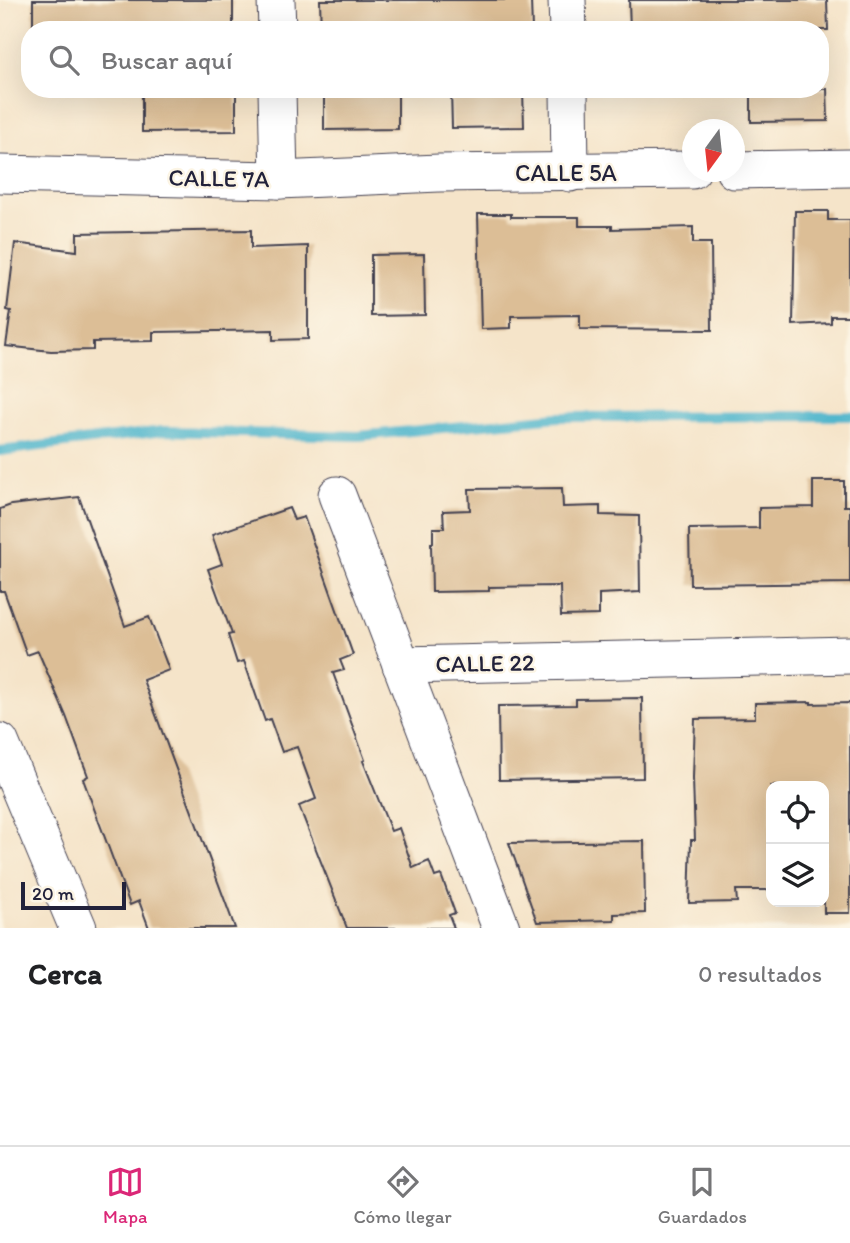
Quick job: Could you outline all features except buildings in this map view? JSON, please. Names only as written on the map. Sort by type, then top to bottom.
[{"type":"street","points":[[276,0],[276,21]]},
{"type":"street","points":[[567,0],[568,21]]},
{"type":"street","points":[[277,98],[279,180]]},
{"type":"street","points":[[569,98],[570,173]]},
{"type":"street","points":[[745,170],[850,168]]},
{"type":"street","name":"CALLE 5A","points":[[439,173],[682,170]]},
{"type":"street","name":"CALLE 7A","points":[[0,174],[279,180],[439,173]]},
{"type":"street","points":[[337,495],[401,665]]},
{"type":"street","name":"CALLE 22","points":[[500,928],[401,665],[850,655]]},
{"type":"street","points":[[1,745],[72,914]]},
{"type":"waterway","points":[[0,451],[163,431],[358,436],[558,417],[850,416]]}]
